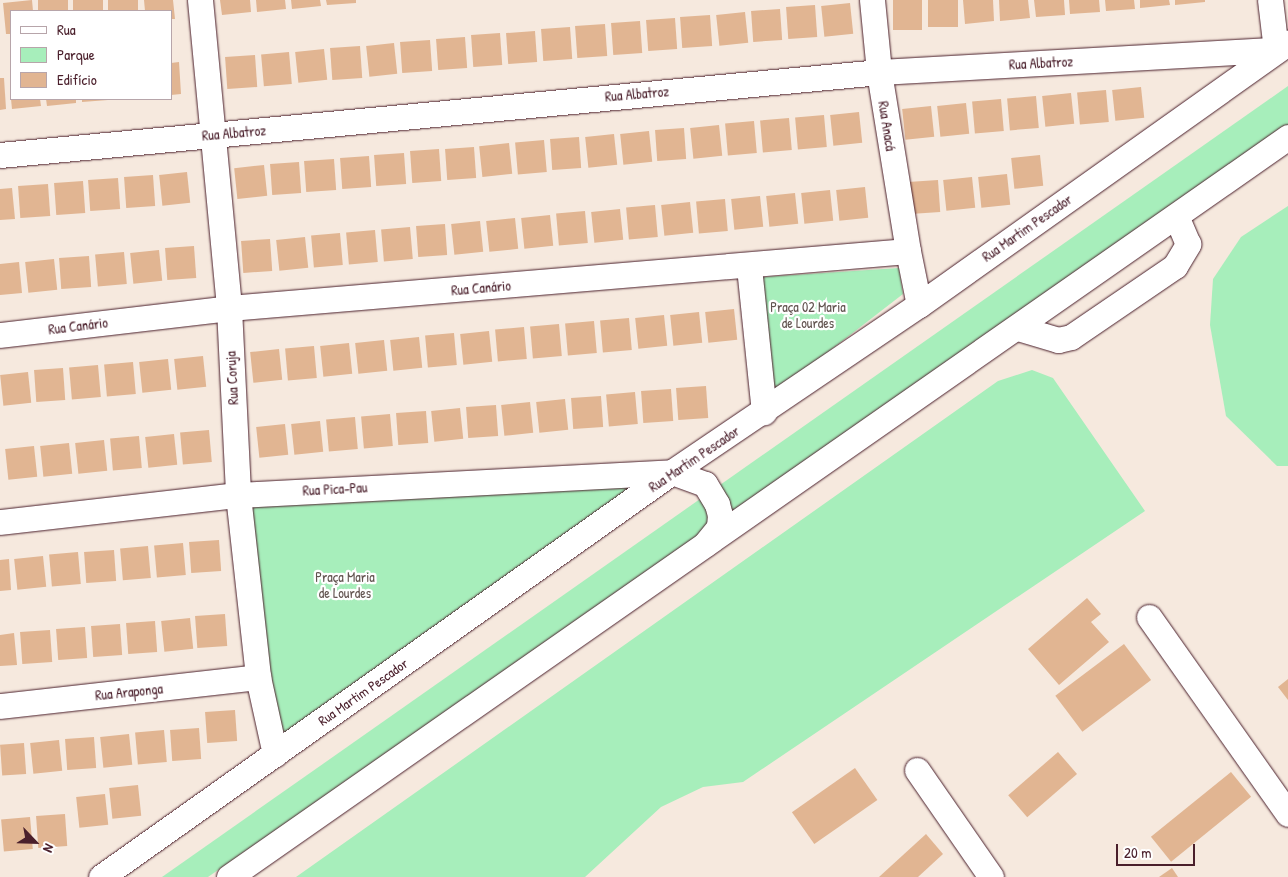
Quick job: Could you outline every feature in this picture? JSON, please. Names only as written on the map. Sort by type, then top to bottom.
[{"type":"street","name":"Rua Coruja","points":[[200,0],[229,308],[238,495],[258,678],[275,754]]},
{"type":"street","name":"Rua Anacá","points":[[872,0],[879,72],[908,251]]},
{"type":"street","points":[[1270,0],[1282,46]]},
{"type":"street","name":"Rua Albatroz","points":[[0,155],[879,72],[1282,46]]},
{"type":"street","name":"Rua Martim Pescador","points":[[102,877],[672,472],[764,412],[919,304],[1282,46]]},
{"type":"street","points":[[229,877],[1018,328],[1288,137]]},
{"type":"street","points":[[1018,328],[1058,340],[1071,337],[1175,266],[1188,244],[1176,216]]},
{"type":"street","points":[[908,251],[919,304]]},
{"type":"street","name":"Rua Canário","points":[[0,335],[229,308],[748,267],[908,251]]},
{"type":"street","points":[[748,267],[764,412]]},
{"type":"street","points":[[672,472],[705,484],[717,504],[720,515],[719,527],[701,549]]},
{"type":"street","name":"Rua Pica-Pau","points":[[0,522],[238,495],[672,472]]},
{"type":"street","points":[[1149,617],[1288,814]]},
{"type":"street","name":"Rua Araponga","points":[[0,706],[258,678]]},
{"type":"street","points":[[917,770],[992,877]]},
{"type":"green space","points":[[1288,86],[1288,130],[208,877],[162,877]]},
{"type":"green space","points":[[1288,206],[1288,466],[1277,466],[1226,416],[1210,325],[1213,279],[1241,237]]},
{"type":"green space","name":"Praça 02 Maria de Lourdes","points":[[899,268],[903,294],[775,393],[762,277]]},
{"type":"green space","points":[[1032,370],[1053,378],[1145,511],[743,782],[703,787],[661,807],[585,877],[296,877],[998,381]]},
{"type":"green space","name":"Praça Maria de Lourdes","points":[[665,475],[277,751],[240,497]]},
{"type":"building","points":[[32,0],[33,10],[10,10],[10,34],[6,34],[3,3]]},
{"type":"building","points":[[38,0],[68,0],[68,10],[38,10]]},
{"type":"building","points":[[73,0],[103,0],[103,10],[73,10]]},
{"type":"building","points":[[108,0],[138,0],[138,10],[108,10]]},
{"type":"building","points":[[144,0],[173,0],[175,19],[172,19],[172,10],[145,10]]},
{"type":"building","points":[[220,0],[250,0],[251,12],[222,15]]},
{"type":"building","points":[[256,0],[285,0],[286,9],[257,12]]},
{"type":"building","points":[[291,0],[320,0],[321,6],[292,9]]},
{"type":"building","points":[[326,0],[356,0],[356,3],[327,5]]},
{"type":"building","points":[[893,0],[922,0],[922,30],[893,30]]},
{"type":"building","points":[[928,0],[958,0],[958,27],[928,27]]},
{"type":"building","points":[[963,0],[993,0],[994,21],[965,24]]},
{"type":"building","points":[[999,0],[1028,0],[1030,18],[1000,21]]},
{"type":"building","points":[[1034,0],[1064,0],[1065,15],[1036,17]]},
{"type":"building","points":[[1069,0],[1099,0],[1100,12],[1070,14]]},
{"type":"building","points":[[1105,0],[1134,0],[1135,9],[1106,11]]},
{"type":"building","points":[[1140,0],[1169,0],[1170,5],[1140,8]]},
{"type":"building","points":[[1175,0],[1205,0],[1205,2],[1175,5]]},
{"type":"building","points":[[850,3],[853,34],[824,37],[821,6]]},
{"type":"building","points":[[815,5],[817,37],[788,39],[786,7]]},
{"type":"building","points":[[780,9],[782,40],[753,42],[751,11]]},
{"type":"building","points":[[745,12],[748,43],[719,46],[716,15]]},
{"type":"building","points":[[710,15],[712,46],[682,48],[680,17]]},
{"type":"building","points":[[675,18],[677,49],[648,51],[646,20]]},
{"type":"building","points":[[640,21],[642,53],[613,55],[611,23]]},
{"type":"building","points":[[605,24],[607,56],[577,58],[575,26]]},
{"type":"building","points":[[570,27],[572,59],[543,61],[541,29]]},
{"type":"building","points":[[535,31],[537,62],[508,64],[506,33]]},
{"type":"building","points":[[500,33],[502,65],[473,67],[471,35]]},
{"type":"building","points":[[465,37],[467,68],[438,70],[436,39]]},
{"type":"building","points":[[430,40],[432,71],[402,73],[400,42]]},
{"type":"building","points":[[394,43],[397,74],[369,77],[366,46]]},
{"type":"building","points":[[360,46],[362,78],[332,80],[330,48]]},
{"type":"building","points":[[324,49],[327,80],[298,83],[295,52]]},
{"type":"building","points":[[289,52],[292,84],[264,86],[261,54]]},
{"type":"building","points":[[255,55],[257,87],[227,89],[225,57]]},
{"type":"building","points":[[179,62],[181,94],[172,95],[172,63]]},
{"type":"building","points":[[0,78],[4,78],[6,109],[0,110]]},
{"type":"building","points":[[1141,87],[1144,118],[1115,121],[1112,90]]},
{"type":"building","points":[[1106,90],[1109,122],[1080,124],[1077,93]]},
{"type":"building","points":[[1071,93],[1074,124],[1045,127],[1042,96]]},
{"type":"building","points":[[1036,96],[1039,128],[1010,130],[1007,99]]},
{"type":"building","points":[[1001,99],[1004,131],[975,133],[972,102]]},
{"type":"building","points":[[11,100],[40,100],[41,106],[12,109]]},
{"type":"building","points":[[46,100],[76,100],[76,103],[47,106]]},
{"type":"building","points":[[82,100],[108,100],[82,102]]},
{"type":"building","points":[[966,103],[969,134],[940,137],[937,106]]},
{"type":"building","points":[[931,106],[934,137],[905,140],[902,109]]},
{"type":"building","points":[[859,112],[862,143],[833,146],[830,115]]},
{"type":"building","points":[[824,115],[827,147],[798,149],[795,118]]},
{"type":"building","points":[[789,118],[792,150],[763,152],[760,121]]},
{"type":"building","points":[[754,121],[757,153],[728,155],[725,124]]},
{"type":"building","points":[[719,125],[722,156],[693,159],[690,128]]},
{"type":"building","points":[[684,128],[686,159],[657,161],[655,130]]},
{"type":"building","points":[[649,131],[652,162],[623,165],[620,134]]},
{"type":"building","points":[[614,134],[617,165],[588,168],[585,137]]},
{"type":"building","points":[[579,137],[581,168],[552,170],[550,139]]},
{"type":"building","points":[[544,140],[547,172],[518,174],[515,143]]},
{"type":"building","points":[[509,143],[512,174],[482,177],[479,146]]},
{"type":"building","points":[[474,147],[476,178],[447,180],[445,149]]},
{"type":"building","points":[[439,149],[441,181],[412,183],[410,151]]},
{"type":"building","points":[[404,153],[406,184],[376,186],[374,155]]},
{"type":"building","points":[[1040,155],[1043,186],[1014,189],[1011,158]]},
{"type":"building","points":[[369,156],[371,187],[342,189],[340,158]]},
{"type":"building","points":[[334,159],[336,190],[306,192],[304,161]]},
{"type":"building","points":[[299,162],[301,193],[272,195],[270,164]]},
{"type":"building","points":[[264,165],[267,196],[237,199],[234,168]]},
{"type":"building","points":[[187,172],[190,203],[162,206],[159,175]]},
{"type":"building","points":[[1007,174],[1010,205],[981,208],[978,177]]},
{"type":"building","points":[[153,175],[155,206],[126,208],[124,177]]},
{"type":"building","points":[[972,177],[975,208],[946,211],[943,180]]},
{"type":"building","points":[[118,178],[120,209],[90,211],[88,180]]},
{"type":"building","points":[[938,180],[940,212],[910,214],[908,182]]},
{"type":"building","points":[[83,181],[85,213],[56,215],[54,183]]},
{"type":"building","points":[[48,184],[50,216],[20,218],[18,186]]},
{"type":"building","points":[[865,187],[868,218],[839,221],[836,190]]},
{"type":"building","points":[[12,188],[15,219],[0,220],[0,189]]},
{"type":"building","points":[[830,190],[833,221],[804,224],[801,193]]},
{"type":"building","points":[[795,193],[798,224],[769,227],[766,196]]},
{"type":"building","points":[[760,196],[763,227],[734,230],[731,199]]},
{"type":"building","points":[[725,199],[728,231],[699,233],[696,202]]},
{"type":"building","points":[[690,202],[693,233],[664,236],[661,205]]},
{"type":"building","points":[[655,205],[658,237],[629,239],[626,208]]},
{"type":"building","points":[[620,209],[623,240],[594,243],[591,212]]},
{"type":"building","points":[[585,211],[588,243],[559,245],[556,214]]},
{"type":"building","points":[[550,215],[553,246],[524,249],[521,218]]},
{"type":"building","points":[[515,218],[518,249],[489,252],[486,221]]},
{"type":"building","points":[[480,221],[483,252],[454,255],[451,224]]},
{"type":"building","points":[[445,224],[447,255],[418,257],[416,226]]},
{"type":"building","points":[[410,227],[413,259],[384,261],[381,230]]},
{"type":"building","points":[[375,230],[378,262],[349,264],[346,233]]},
{"type":"building","points":[[340,233],[343,265],[314,267],[311,236]]},
{"type":"building","points":[[305,237],[308,268],[279,271],[276,240]]},
{"type":"building","points":[[270,239],[272,271],[243,273],[241,241]]},
{"type":"building","points":[[194,246],[196,278],[167,280],[165,248]]},
{"type":"building","points":[[159,250],[162,281],[133,284],[130,253]]},
{"type":"building","points":[[124,252],[127,284],[98,286],[95,255]]},
{"type":"building","points":[[89,256],[91,287],[61,289],[59,258]]},
{"type":"building","points":[[54,259],[57,290],[28,293],[25,262]]},
{"type":"building","points":[[19,262],[22,293],[0,295],[0,264]]},
{"type":"building","points":[[734,309],[737,340],[708,343],[705,312]]},
{"type":"building","points":[[699,312],[702,343],[673,346],[670,315]]},
{"type":"building","points":[[664,315],[667,346],[638,349],[635,318]]},
{"type":"building","points":[[629,318],[632,350],[603,352],[600,321]]},
{"type":"building","points":[[594,321],[597,353],[568,355],[565,324]]},
{"type":"building","points":[[559,324],[562,356],[533,358],[530,327]]},
{"type":"building","points":[[524,327],[527,359],[498,361],[495,330]]},
{"type":"building","points":[[489,331],[492,362],[463,365],[460,334]]},
{"type":"building","points":[[454,333],[457,365],[428,367],[425,336]]},
{"type":"building","points":[[419,337],[422,368],[393,371],[390,340]]},
{"type":"building","points":[[384,340],[387,371],[358,374],[355,343]]},
{"type":"building","points":[[349,343],[352,374],[323,377],[320,346]]},
{"type":"building","points":[[314,346],[317,378],[288,380],[285,349]]},
{"type":"building","points":[[279,349],[282,380],[253,383],[250,352]]},
{"type":"building","points":[[203,356],[206,387],[177,390],[174,359]]},
{"type":"building","points":[[168,359],[171,390],[142,393],[139,362]]},
{"type":"building","points":[[133,362],[136,394],[107,396],[104,365]]},
{"type":"building","points":[[98,365],[101,397],[72,399],[69,368]]},
{"type":"building","points":[[63,368],[65,400],[36,402],[34,370]]},
{"type":"building","points":[[28,372],[31,403],[3,406],[0,375]]},
{"type":"building","points":[[706,386],[708,418],[678,420],[676,388]]},
{"type":"building","points":[[671,389],[673,421],[643,423],[641,391]]},
{"type":"building","points":[[635,392],[638,424],[609,426],[606,395]]},
{"type":"building","points":[[601,396],[603,427],[573,429],[571,398]]},
{"type":"building","points":[[565,399],[568,430],[539,433],[536,402]]},
{"type":"building","points":[[530,402],[533,433],[504,436],[501,405]]},
{"type":"building","points":[[496,405],[498,436],[468,438],[466,407]]},
{"type":"building","points":[[460,408],[463,439],[434,442],[431,411]]},
{"type":"building","points":[[426,411],[428,443],[398,445],[396,413]]},
{"type":"building","points":[[390,414],[393,446],[364,448],[361,417]]},
{"type":"building","points":[[355,417],[358,449],[329,451],[326,420]]},
{"type":"building","points":[[320,421],[323,452],[294,455],[291,424]]},
{"type":"building","points":[[285,424],[288,455],[259,458],[256,427]]},
{"type":"building","points":[[209,430],[212,462],[183,464],[180,433]]},
{"type":"building","points":[[174,434],[177,465],[148,468],[145,437]]},
{"type":"building","points":[[139,436],[142,468],[113,470],[110,439]]},
{"type":"building","points":[[104,440],[107,471],[78,474],[75,443]]},
{"type":"building","points":[[69,443],[72,474],[43,477],[40,446]]},
{"type":"building","points":[[34,446],[37,477],[8,480],[5,449]]},
{"type":"building","points":[[219,540],[221,571],[191,573],[189,542]]},
{"type":"building","points":[[183,543],[186,575],[157,577],[154,546]]},
{"type":"building","points":[[148,546],[151,578],[123,580],[120,548]]},
{"type":"building","points":[[114,550],[116,581],[86,583],[84,552]]},
{"type":"building","points":[[78,552],[81,584],[52,586],[49,555]]},
{"type":"building","points":[[43,556],[46,587],[17,590],[14,559]]},
{"type":"building","points":[[9,559],[11,590],[0,591],[0,560]]},
{"type":"building","points":[[1087,598],[1101,614],[1091,622],[1109,642],[1059,685],[1028,649]]},
{"type":"building","points":[[225,614],[227,646],[197,648],[195,616]]},
{"type":"building","points":[[190,618],[193,649],[164,652],[161,621]]},
{"type":"building","points":[[155,621],[157,652],[128,654],[126,623]]},
{"type":"building","points":[[120,624],[122,655],[93,657],[91,626]]},
{"type":"building","points":[[85,627],[87,658],[58,660],[56,629]]},
{"type":"building","points":[[50,630],[52,662],[22,664],[20,632]]},
{"type":"building","points":[[14,633],[17,665],[0,666],[0,635]]},
{"type":"building","points":[[1124,644],[1151,680],[1082,732],[1055,696]]},
{"type":"building","points":[[1288,679],[1288,700],[1278,687]]},
{"type":"building","points":[[235,710],[237,741],[207,743],[205,712]]},
{"type":"building","points":[[199,728],[201,759],[172,761],[170,730]]},
{"type":"building","points":[[164,730],[167,762],[138,764],[135,733]]},
{"type":"building","points":[[129,734],[132,765],[103,768],[100,737]]},
{"type":"building","points":[[94,737],[96,768],[67,770],[65,739]]},
{"type":"building","points":[[59,740],[62,771],[33,774],[30,743]]},
{"type":"building","points":[[24,743],[26,774],[2,776],[0,745]]},
{"type":"building","points":[[1058,752],[1077,774],[1027,817],[1008,795]]},
{"type":"building","points":[[855,768],[877,800],[814,844],[792,812]]},
{"type":"building","points":[[1231,772],[1251,797],[1171,862],[1151,837]]},
{"type":"building","points":[[138,785],[141,816],[112,819],[109,788]]},
{"type":"building","points":[[105,794],[108,825],[79,828],[76,797]]},
{"type":"building","points":[[65,814],[67,846],[38,848],[36,816]]},
{"type":"building","points":[[30,817],[33,849],[4,851],[1,820]]},
{"type":"building","points":[[926,834],[943,854],[918,877],[879,877]]},
{"type":"building","points":[[1172,868],[1178,877],[1159,877]]}]
